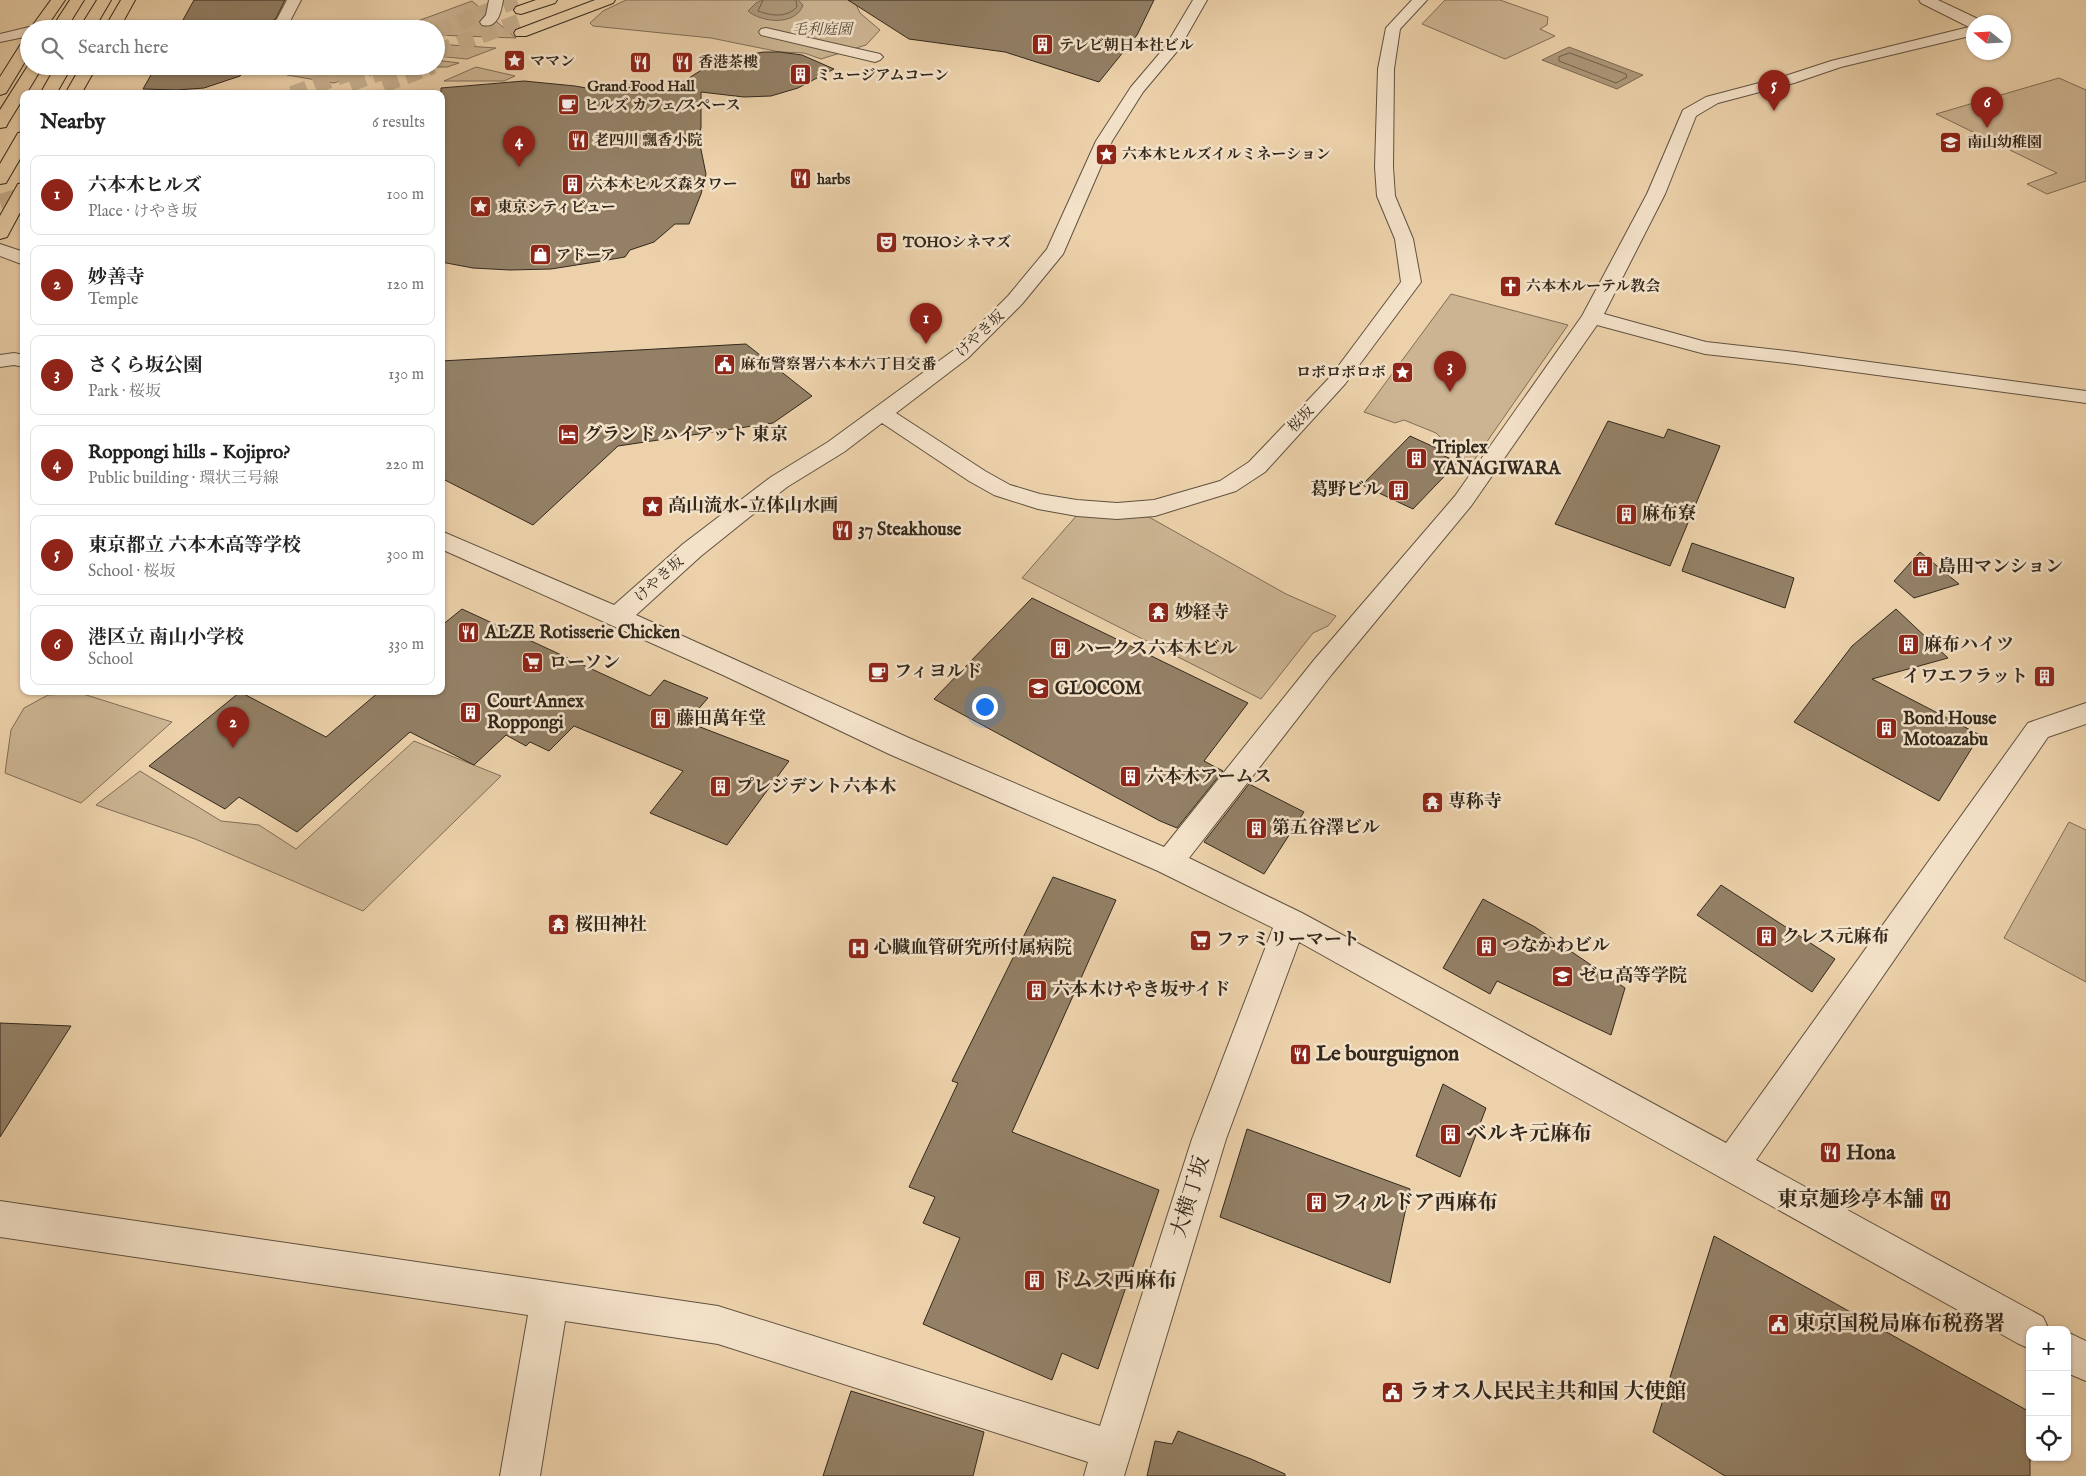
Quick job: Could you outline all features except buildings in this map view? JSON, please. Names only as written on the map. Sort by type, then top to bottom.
[{"type":"main road","points":[[44,20],[58,0]]},
{"type":"main road","points":[[64,20],[77,0]]},
{"type":"main road","points":[[92,20],[104,0]]},
{"type":"main road","points":[[116,20],[128,0]]},
{"type":"main road","points":[[522,21],[550,0]]},
{"type":"main road","points":[[522,21],[578,0]]},
{"type":"main road","points":[[522,21],[608,0]]},
{"type":"main road","points":[[0,90],[20,57]]},
{"type":"main road","points":[[20,90],[29,75]]},
{"type":"main road","points":[[50,90],[59,75]]},
{"type":"main road","points":[[75,90],[84,75]]},
{"type":"main road","points":[[0,123],[20,90]]},
{"type":"main road","points":[[0,179],[20,144]]},
{"type":"main road","points":[[0,233],[16,203]]},
{"type":"street","points":[[284,20],[294,0]]},
{"type":"street","points":[[487,22],[493,16],[496,0]]},
{"type":"street","name":"けやき坂","points":[[616,618],[692,550],[779,482],[836,447],[962,354],[1038,274],[1060,242],[1104,141],[1138,90],[1171,49],[1200,0]]},
{"type":"street","name":"桜坂","points":[[882,414],[977,476],[1002,490],[1038,501],[1077,508],[1117,511],[1155,508],[1228,486],[1257,467],[1338,380],[1411,282],[1404,239],[1386,196],[1384,167],[1386,69],[1393,28],[1420,0]]},
{"type":"street","points":[[1926,0],[1966,20]]},
{"type":"street","points":[[766,32],[875,57]]},
{"type":"street","points":[[1169,862],[1323,667],[1463,501],[1592,317],[1656,194],[1689,113],[1712,100],[1788,80],[1836,64],[1966,32]]},
{"type":"street","points":[[0,38],[20,33]]},
{"type":"street","points":[[0,250],[20,257]]},
{"type":"street","points":[[1592,317],[1705,348],[1795,358],[2086,397]]},
{"type":"street","points":[[0,360],[14,358],[20,360]]},
{"type":"street","points":[[445,541],[734,669],[898,746],[1169,862],[1291,922],[2026,1328]]},
{"type":"street","points":[[1732,1164],[2038,730],[2086,713]]},
{"type":"street","name":"大横丁坂","points":[[1108,1463],[1209,1139],[1291,922]]},
{"type":"street","points":[[0,1219],[718,1325],[1108,1463]]},
{"type":"street","points":[[520,1476],[550,1300]]},
{"type":"street","points":[[2071,1353],[2086,1362]]},
{"type":"green space","name":"毛利庭園","points":[[626,0],[854,0],[860,13],[880,30],[866,45],[821,59],[804,53],[780,52],[711,38],[593,26],[590,23],[603,11]]},
{"type":"green space","points":[[1445,0],[1500,0],[1548,17],[1547,25],[1540,29],[1555,36],[1505,59],[1422,24]]},
{"type":"green space","points":[[472,1],[516,38],[445,35],[445,20],[420,20]]},
{"type":"green space","points":[[445,45],[496,48],[467,59],[445,57]]},
{"type":"green space","points":[[445,61],[459,63],[445,67]]},
{"type":"green space","points":[[476,67],[515,76],[504,81],[444,81]]},
{"type":"green space","points":[[287,75],[342,75],[348,78],[334,83]]},
{"type":"green space","points":[[2059,78],[2086,90],[2086,181],[2047,194],[2027,184],[2057,173],[1936,114]]},
{"type":"green space","points":[[1451,294],[1568,325],[1470,466],[1436,433],[1404,420],[1395,423],[1364,412]]},
{"type":"green space","points":[[1078,514],[1149,517],[1286,594],[1336,616],[1328,626],[1313,633],[1261,699],[1022,578]]},
{"type":"green space","points":[[48,695],[86,695],[172,722],[81,803],[5,773],[11,730],[24,708]]},
{"type":"green space","points":[[414,741],[501,776],[363,911],[195,839],[96,805],[140,771],[221,821],[259,825],[296,849]]},
{"type":"green space","points":[[2069,822],[2086,830],[2086,982],[2004,938]]},
{"type":"water","points":[[763,0],[798,0],[803,5],[799,12],[793,16],[786,19],[770,20],[748,11],[756,3]]},
{"type":"water","points":[[1569,47],[1643,75],[1617,89],[1542,60]]},
{"type":"tunnel","points":[[445,28],[517,0]]},
{"type":"tunnel","points":[[445,49],[524,20]]},
{"type":"tunnel","points":[[303,90],[344,75]]},
{"type":"tunnel","points":[[350,84],[374,75]]},
{"type":"tunnel","points":[[383,85],[409,75]]},
{"type":"tunnel","points":[[0,202],[20,196]]},
{"type":"place","name":"テレビ朝日本社ビル","points":[[1043,45]]},
{"type":"place","name":"ママン","points":[[514,61]]},
{"type":"place","name":"香港茶樓","points":[[682,62]]},
{"type":"place","name":"Grand Food Hall","points":[[641,63]]},
{"type":"place","name":"ミュージアムコーン","points":[[800,75]]},
{"type":"place","name":"ヒルズ カフェ/スペース","points":[[568,105]]},
{"type":"place","name":"東京都立 六本木高等学校","points":[[1774,111]]},
{"type":"place","name":"港区立 南山小学校","points":[[1987,128]]},
{"type":"place","name":"老四川 飄香小院","points":[[578,140]]},
{"type":"place","name":"南山幼稚園","points":[[1951,142]]},
{"type":"place","name":"六本木ヒルズイルミネーション","points":[[1106,154]]},
{"type":"place","name":"Roppongi hills - Kojipro?","points":[[519,167]]},
{"type":"place","name":"harbs","points":[[801,179]]},
{"type":"place","name":"六本木ヒルズ森タワー","points":[[572,184]]},
{"type":"place","name":"東京シティビュー","points":[[481,207]]},
{"type":"place","name":"TOHOシネマズ","points":[[887,242]]},
{"type":"place","name":"アドーア","points":[[540,255]]},
{"type":"place","name":"六本木ルーテル教会","points":[[1510,286]]},
{"type":"place","name":"六本木ヒルズ","points":[[926,344]]},
{"type":"place","name":"麻布警察署六本木六丁目交番","points":[[725,364]]},
{"type":"place","name":"ロボロボロボ","points":[[1402,372]]},
{"type":"place","name":"さくら坂公園","points":[[1450,392]]},
{"type":"place","name":"グランド ハイアット 東京","points":[[568,435]]},
{"type":"place","name":"Triplex YANAGIWARA","points":[[1417,458]]},
{"type":"place","name":"葛野ビル","points":[[1398,490]]},
{"type":"place","name":"高山流水-立体山水画","points":[[652,506]]},
{"type":"place","name":"麻布寮","points":[[1626,514]]},
{"type":"place","name":"37 Steakhouse","points":[[842,530]]},
{"type":"place","name":"島田マンション","points":[[1922,567]]},
{"type":"place","name":"妙経寺","points":[[1159,613]]},
{"type":"place","name":"ALZE Rotisserie Chicken","points":[[469,633]]},
{"type":"place","name":"麻布ハイツ","points":[[1908,645]]},
{"type":"place","name":"ハークス六本木ビル","points":[[1060,649]]},
{"type":"place","name":"ローソン","points":[[533,663]]},
{"type":"place","name":"フィヨルド","points":[[878,672]]},
{"type":"place","name":"イワエフラット","points":[[2044,677]]},
{"type":"place","name":"GLOCOM","points":[[1039,689]]},
{"type":"place","name":"Court Annex Roppongi","points":[[471,712]]},
{"type":"place","name":"藤田萬年堂","points":[[660,719]]},
{"type":"place","name":"Bond House Motoazabu","points":[[1887,729]]},
{"type":"place","name":"妙善寺","points":[[233,748]]},
{"type":"place","name":"六本木アームス","points":[[1130,777]]},
{"type":"place","name":"プレジデント六本木","points":[[720,787]]},
{"type":"place","name":"専称寺","points":[[1432,802]]},
{"type":"place","name":"第五谷澤ビル","points":[[1256,828]]},
{"type":"place","name":"桜田神社","points":[[559,925]]},
{"type":"place","name":"クレス元麻布","points":[[1766,937]]},
{"type":"place","name":"ファミリーマート","points":[[1200,940]]},
{"type":"place","name":"つなかわビル","points":[[1486,946]]},
{"type":"place","name":"心臓血管研究所付属病院","points":[[858,948]]},
{"type":"place","name":"ゼロ高等学院","points":[[1563,976]]},
{"type":"place","name":"六本木けやき坂サイド","points":[[1036,990]]},
{"type":"place","name":"Le bourguignon","points":[[1300,1054]]},
{"type":"place","name":"ベルキ元麻布","points":[[1450,1134]]},
{"type":"place","name":"Hona","points":[[1830,1153]]},
{"type":"place","name":"東京麺珍亭本舗","points":[[1940,1200]]},
{"type":"place","name":"フィルドア西麻布","points":[[1316,1203]]},
{"type":"place","name":"ドムス西麻布","points":[[1035,1281]]},
{"type":"place","name":"東京国税局麻布税務署","points":[[1779,1324]]},
{"type":"place","name":"ラオス人民民主共和国 大使館","points":[[1393,1392]]}]
